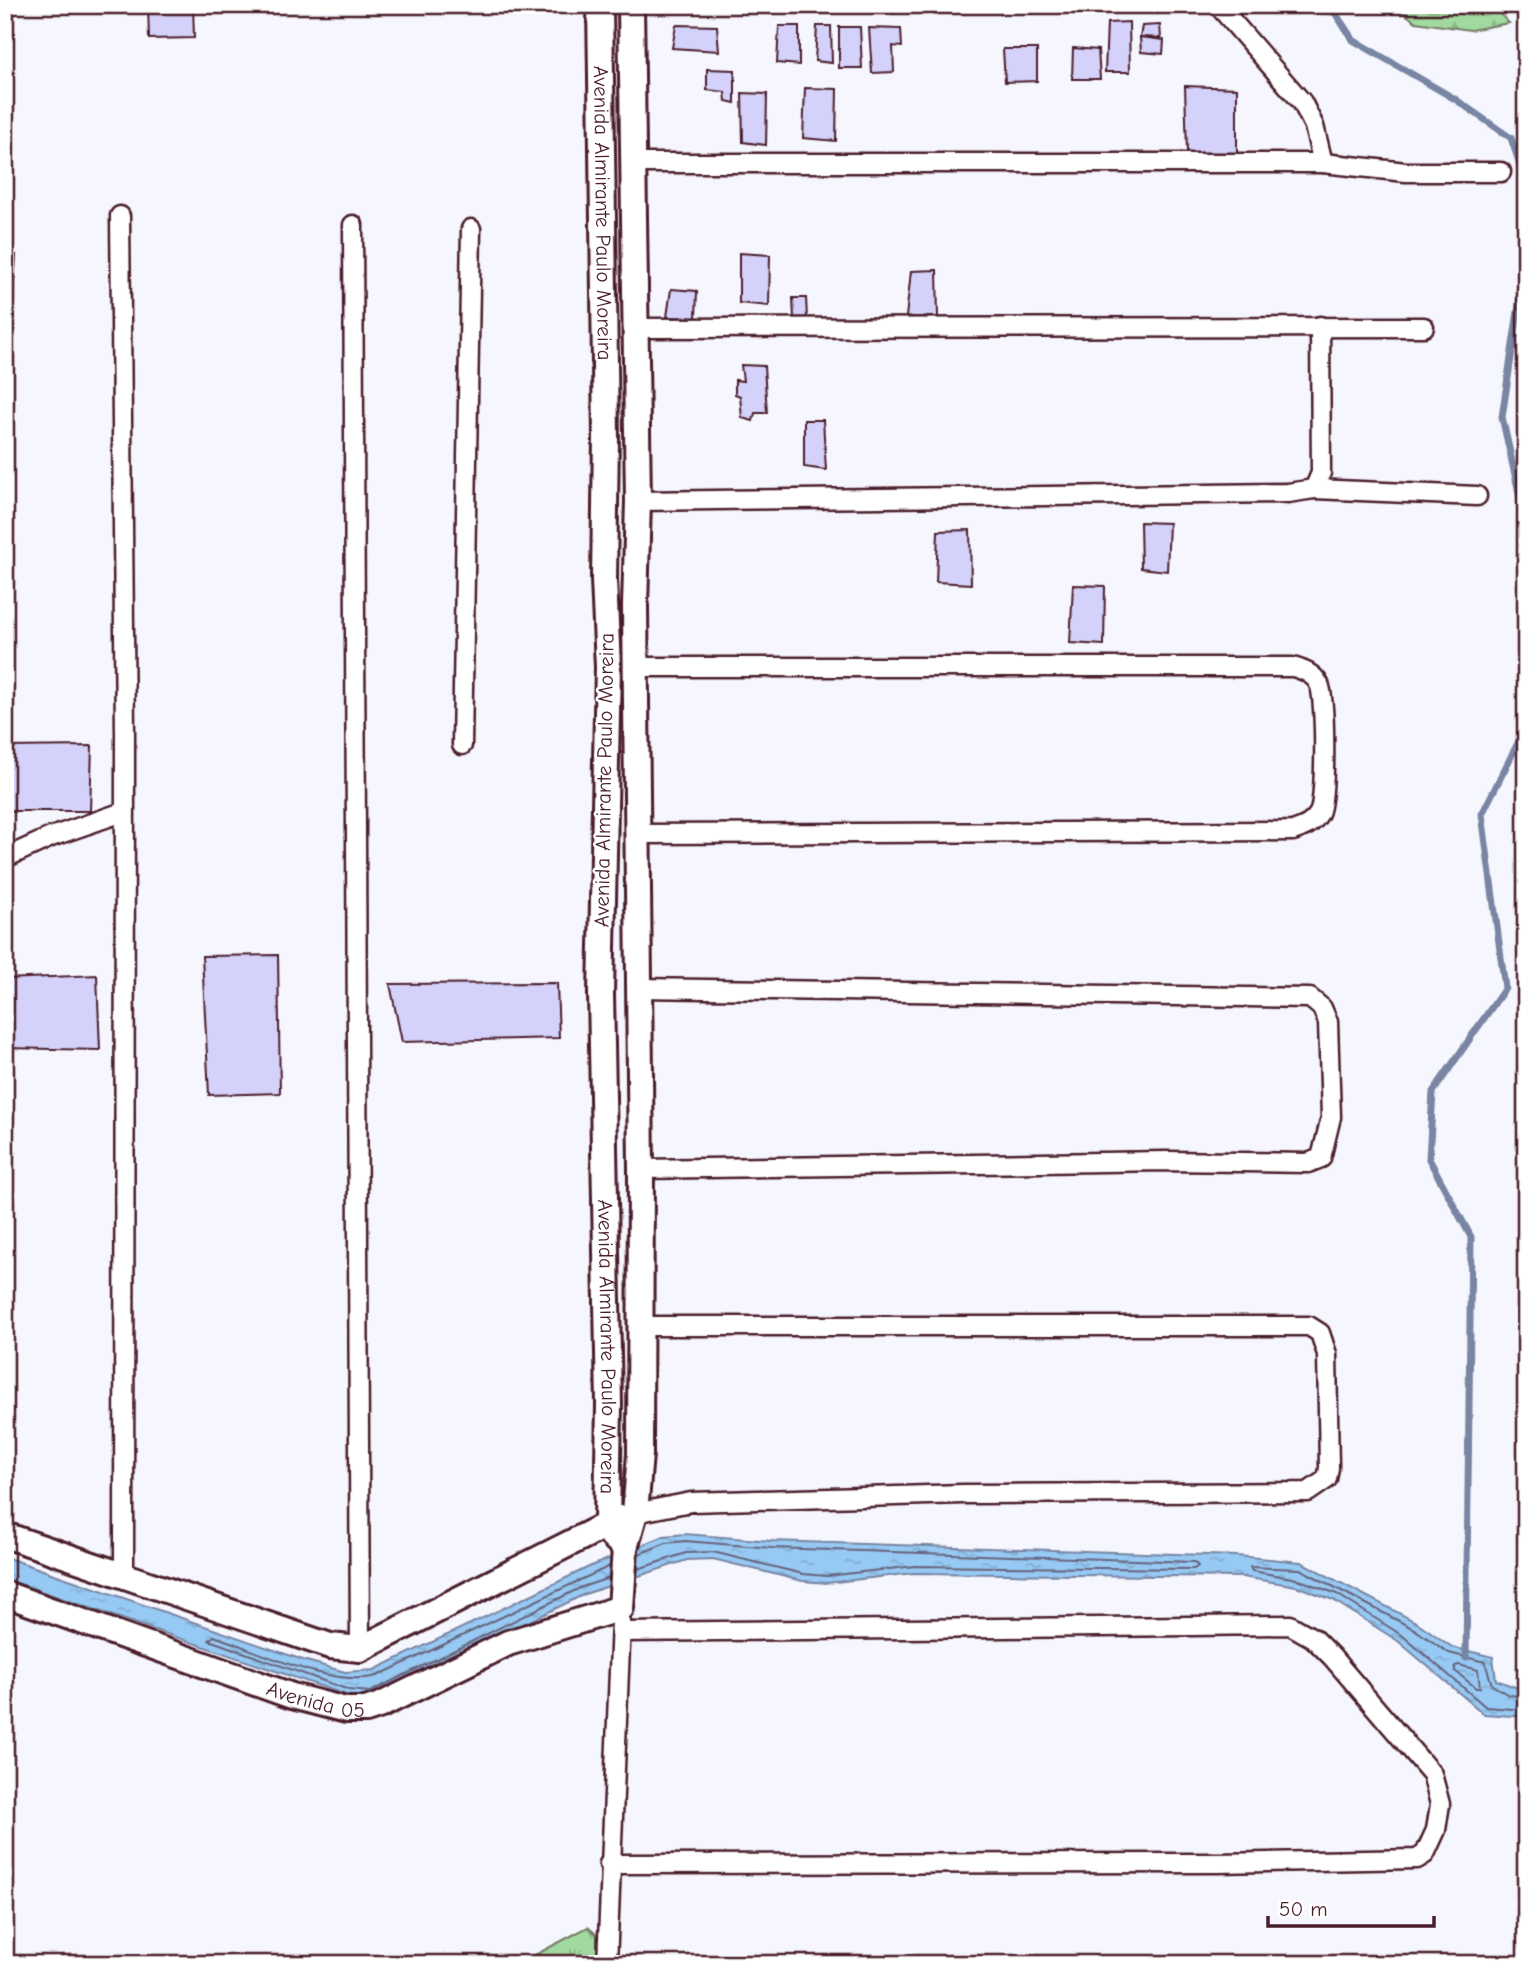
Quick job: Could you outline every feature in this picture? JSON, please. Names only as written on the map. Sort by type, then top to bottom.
[{"type":"main road","name":"Avenida Almirante Paulo Moreira","points":[[600,5],[606,437],[604,580],[608,667],[601,994],[609,1404],[607,1523],[612,1536],[625,1550]]},
{"type":"main road","name":"Avenida Almirante Paulo Moreira","points":[[622,1610],[625,1550],[635,1513],[640,1454],[641,1326],[636,667],[636,163],[631,5]]},
{"type":"main road","points":[[5,1535],[330,1646],[360,1649],[607,1523],[635,1513]]},
{"type":"main road","name":"Avenida 05","points":[[5,1594],[292,1696],[346,1710],[366,1710],[380,1705],[508,1643],[622,1610]]},
{"type":"street","points":[[1218,5],[1302,102],[1314,126],[1323,163]]},
{"type":"street","points":[[636,163],[1323,163],[1406,172],[1501,172]]},
{"type":"street","points":[[120,216],[124,1575]]},
{"type":"street","points":[[354,225],[360,1649]]},
{"type":"street","points":[[462,745],[471,229]]},
{"type":"street","points":[[1314,489],[1321,473],[1320,326]]},
{"type":"street","points":[[635,328],[1424,327]]},
{"type":"street","points":[[638,501],[1289,493],[1314,489],[1477,496]]},
{"type":"street","points":[[636,667],[1293,667],[1307,671],[1318,682],[1324,699],[1322,807],[1308,825],[1293,831],[637,834]]},
{"type":"street","points":[[5,858],[51,837],[123,812]]},
{"type":"street","points":[[639,988],[1310,998],[1322,1008],[1328,1023],[1331,1117],[1321,1158],[1308,1163],[1166,1161],[641,1169]]},
{"type":"street","points":[[635,1513],[691,1502],[963,1494],[1308,1492],[1327,1479],[1329,1468],[1327,1354],[1320,1333],[1309,1326],[641,1326]]},
{"type":"street","points":[[609,1864],[1204,1863],[1417,1859],[1425,1854],[1436,1830],[1440,1804],[1432,1774],[1332,1657],[1313,1638],[1290,1625],[622,1610]]},
{"type":"street","name":"Avenida Almirante Paulo Moreira","points":[[607,1964],[609,1864],[622,1610]]},
{"type":"green space","points":[[1393,5],[1491,5],[1509,23],[1470,30],[1416,22]]},
{"type":"green space","points":[[588,1927],[597,1935],[597,1964],[518,1964]]},
{"type":"water","points":[[685,1534],[772,1541],[1237,1556],[1301,1562],[1418,1623],[1452,1647],[1493,1657],[1496,1680],[1526,1691],[1526,1717],[1484,1714],[1398,1641],[1333,1600],[1296,1586],[1242,1577],[914,1573],[827,1583],[802,1581],[713,1559],[687,1560],[585,1594],[371,1699],[358,1699],[5,1579],[5,1557],[345,1672],[374,1670],[589,1567],[664,1536]]},
{"type":"building","points":[[148,5],[193,5],[194,38],[149,39]]},
{"type":"building","points":[[1129,22],[1130,72],[1105,72],[1107,23]]},
{"type":"building","points":[[676,25],[717,26],[719,51],[672,48]]},
{"type":"building","points":[[1160,25],[1161,38],[1140,37],[1142,26]]},
{"type":"building","points":[[779,26],[799,26],[799,65],[777,63]]},
{"type":"building","points":[[817,26],[831,26],[832,63],[815,61]]},
{"type":"building","points":[[839,27],[860,27],[862,68],[839,68]]},
{"type":"building","points":[[869,28],[901,29],[902,47],[893,46],[894,72],[872,73]]},
{"type":"building","points":[[1140,37],[1164,40],[1163,54],[1141,52]]},
{"type":"building","points":[[1073,48],[1098,50],[1100,79],[1072,79]]},
{"type":"building","points":[[1003,49],[1037,49],[1037,81],[1005,82]]},
{"type":"building","points":[[707,69],[735,70],[735,103],[726,101],[725,92],[707,90]]},
{"type":"building","points":[[1185,86],[1237,88],[1237,155],[1187,153]]},
{"type":"building","points":[[805,88],[837,89],[836,141],[803,138]]},
{"type":"building","points":[[742,93],[767,94],[766,145],[743,142]]},
{"type":"building","points":[[739,253],[770,255],[769,306],[739,303]]},
{"type":"building","points":[[5,255],[16,255],[11,329],[5,329]]},
{"type":"building","points":[[937,270],[938,317],[906,317],[911,271]]},
{"type":"building","points":[[671,289],[697,291],[696,318],[667,317]]},
{"type":"building","points":[[793,298],[806,298],[807,318],[794,318]]},
{"type":"building","points":[[741,365],[764,366],[767,413],[755,413],[753,421],[742,418],[740,396],[735,394],[735,380],[743,381]]},
{"type":"building","points":[[804,420],[823,420],[826,470],[804,467]]},
{"type":"building","points":[[1140,522],[1169,523],[1167,571],[1141,568]]},
{"type":"building","points":[[970,530],[971,584],[936,582],[938,531]]},
{"type":"building","points":[[1073,585],[1105,586],[1104,645],[1070,643]]},
{"type":"building","points":[[92,746],[90,811],[5,811],[5,747]]},
{"type":"building","points":[[278,955],[280,1093],[209,1095],[202,956]]},
{"type":"building","points":[[97,975],[100,1050],[5,1048],[5,979]]},
{"type":"building","points":[[557,983],[559,1038],[402,1042],[390,984]]},
{"type":"building","points":[[7,1211],[9,1286],[5,1285]]},
{"type":"waterway","points":[[1330,5],[1353,40],[1455,99],[1511,138],[1526,182]]},
{"type":"waterway","points":[[1526,259],[1502,417],[1526,524]]},
{"type":"waterway","points":[[1466,1658],[1471,1237],[1429,1159],[1433,1092],[1505,988],[1482,814],[1526,727]]}]
